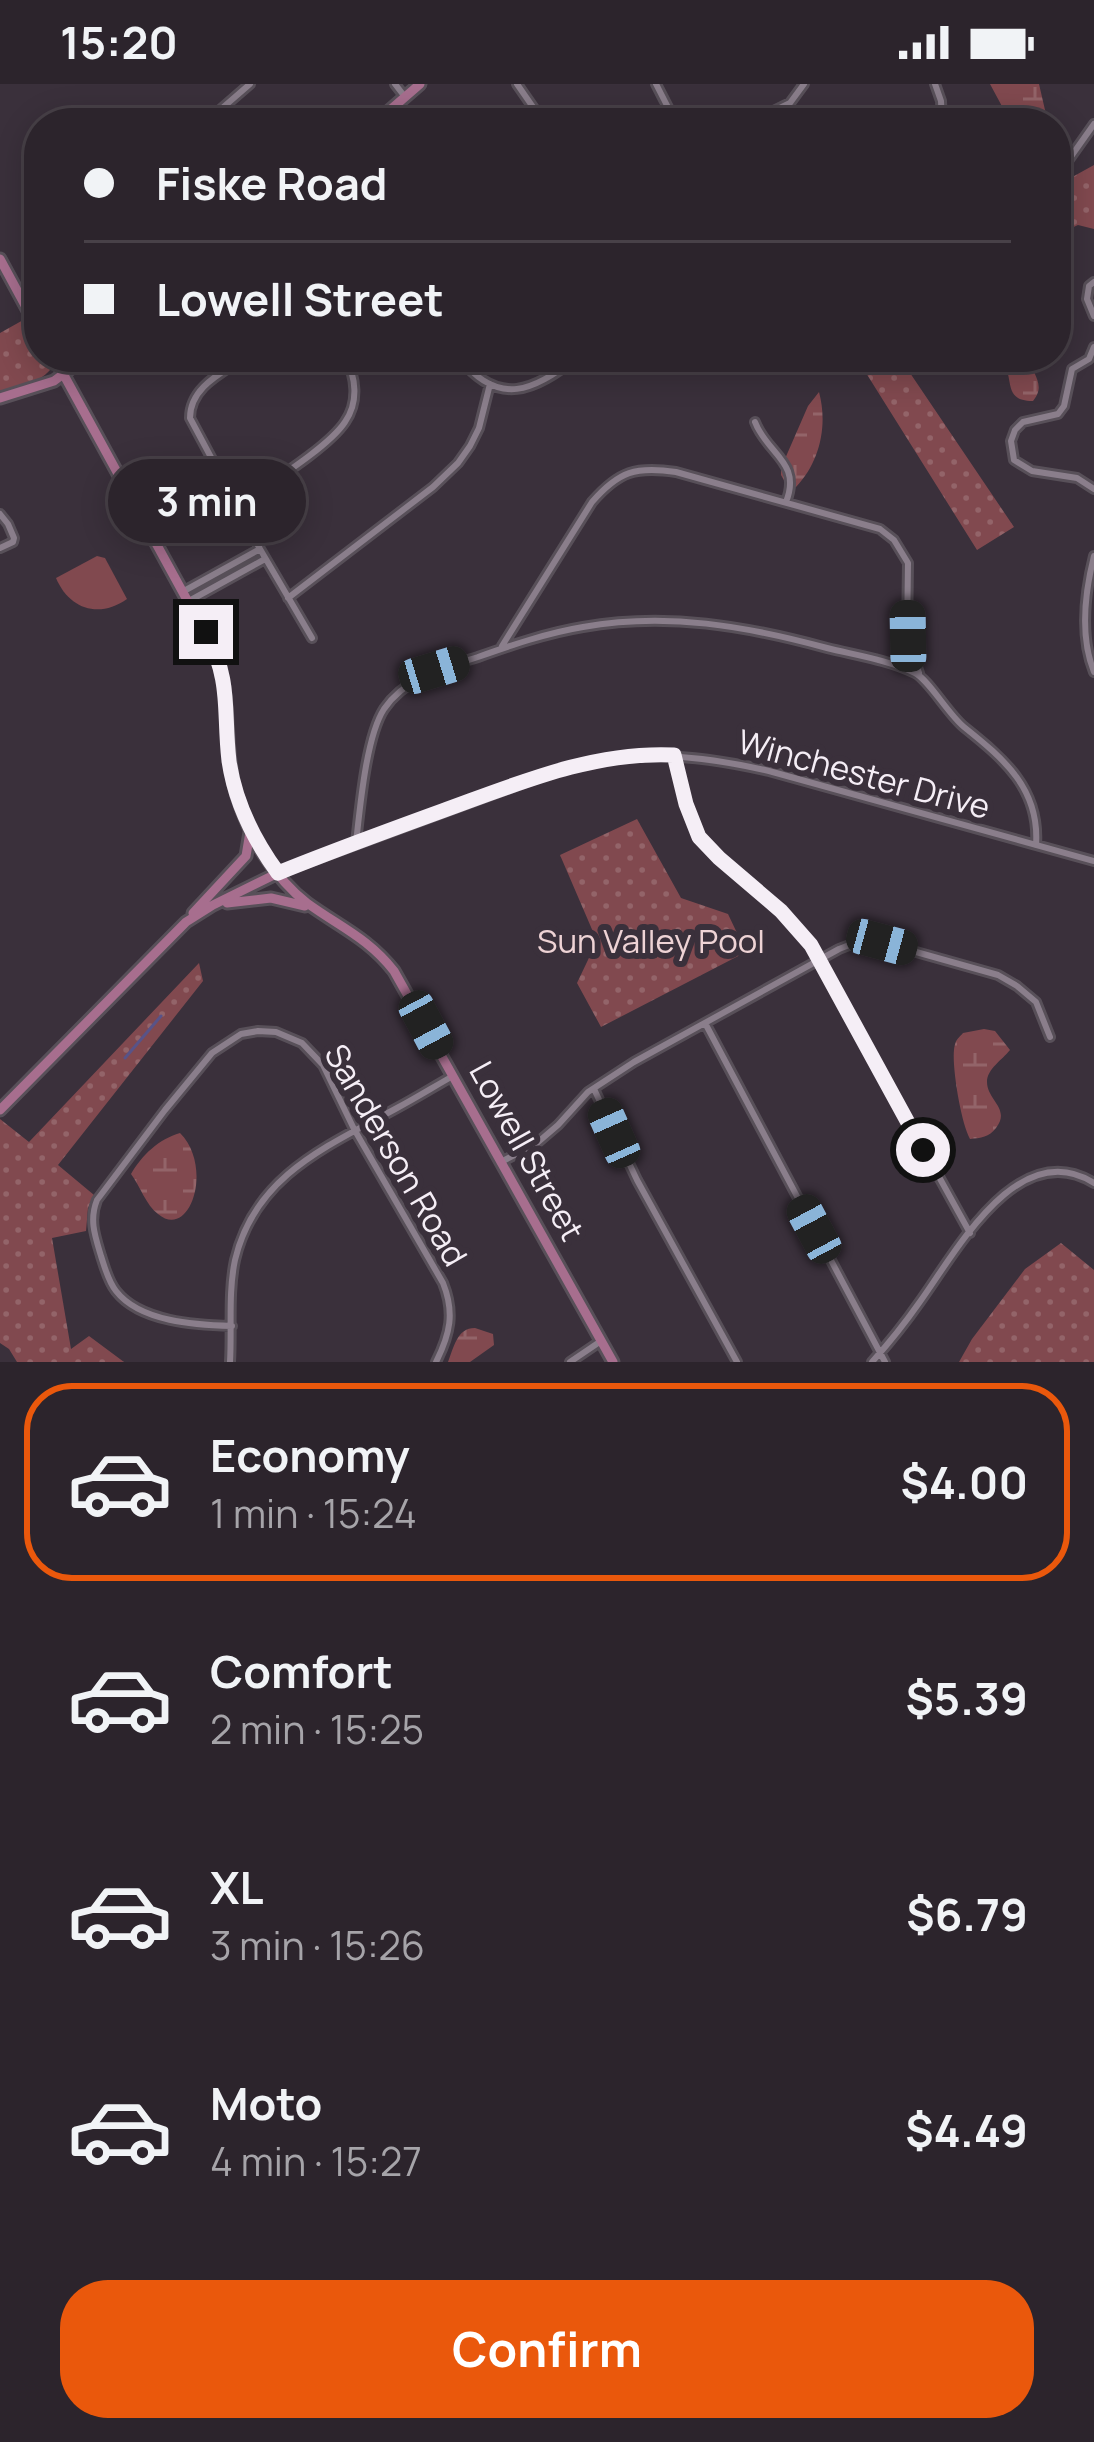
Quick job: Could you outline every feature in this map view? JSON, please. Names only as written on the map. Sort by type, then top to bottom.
[{"type":"main road","points":[[392,108],[420,84]]},
{"type":"main road","points":[[0,260],[24,307]]},
{"type":"main road","points":[[0,398],[42,386],[66,372]]},
{"type":"main road","name":"Lowell Street","points":[[63,374],[215,651],[223,675],[233,781],[249,827],[278,873],[305,901],[372,946],[394,970],[613,1362]]},
{"type":"main road","points":[[0,1110],[246,856],[249,827]]},
{"type":"main road","points":[[186,922],[278,873]]},
{"type":"main road","points":[[200,912],[236,901],[271,898],[302,904],[337,921]]},
{"type":"street","points":[[222,108],[249,84]]},
{"type":"street","points":[[395,84],[405,97]]},
{"type":"street","points":[[781,108],[804,84]]},
{"type":"street","points":[[1071,157],[1094,124]]},
{"type":"street","points":[[1094,282],[1087,299],[1094,316]]},
{"type":"street","points":[[1094,346],[1089,359],[1072,369],[1058,414],[1023,422],[1015,430],[1011,452],[1022,467],[1077,478],[1094,489]]},
{"type":"street","points":[[224,372],[193,398],[194,428],[312,638]]},
{"type":"street","points":[[237,506],[344,423],[354,393],[352,372]]},
{"type":"street","points":[[472,372],[504,388],[537,385],[556,372]]},
{"type":"street","points":[[288,598],[458,463],[479,428],[490,384]]},
{"type":"street","points":[[755,422],[761,439],[783,459],[789,472],[786,502]]},
{"type":"street","points":[[500,649],[592,502],[623,474],[656,469],[676,472],[880,529],[902,550],[908,563],[908,636],[920,675],[948,713],[1007,765],[1035,810],[1036,845]]},
{"type":"street","points":[[0,517],[14,538],[0,548]]},
{"type":"street","points":[[186,596],[260,549]]},
{"type":"street","points":[[1094,556],[1085,632],[1094,672]]},
{"type":"street","points":[[186,596],[266,559]]},
{"type":"street","points":[[356,843],[372,738],[382,711],[399,692],[434,670],[542,636],[616,622],[706,622],[762,630],[920,675]]},
{"type":"street","name":"Winchester Drive","points":[[278,873],[587,762],[652,754],[718,759],[769,771],[1094,861]]},
{"type":"street","points":[[674,755],[699,837],[797,928],[819,959],[970,1233]]},
{"type":"street","points":[[502,1162],[537,1143],[593,1088],[848,944],[868,940],[998,975],[1036,1002],[1050,1037]]},
{"type":"street","points":[[705,1023],[885,1362]]},
{"type":"street","name":"Sanderson Road","points":[[232,1326],[174,1321],[123,1299],[109,1280],[92,1217],[97,1200],[212,1053],[241,1034],[276,1032],[310,1049],[333,1082],[354,1129],[446,1290],[450,1328],[436,1362]]},
{"type":"street","points":[[230,1362],[234,1267],[257,1207],[292,1168],[454,1076]]},
{"type":"street","points":[[593,1088],[637,1180],[737,1362]]},
{"type":"street","points":[[872,1362],[1004,1195],[1036,1175],[1064,1170],[1094,1183]]},
{"type":"street","points":[[570,1362],[601,1341]]},
{"type":"green space","points":[[990,84],[1039,84],[1045,108],[1003,108]]},
{"type":"green space","points":[[1094,165],[1094,229],[1071,228],[1071,178]]},
{"type":"green space","points":[[24,320],[24,372],[48,372],[0,392],[0,333]]},
{"type":"green space","points":[[865,372],[909,372],[1014,527],[977,550]]},
{"type":"green space","points":[[1007,372],[1034,372],[1038,384],[1033,401],[1012,392]]},
{"type":"green space","points":[[819,392],[820,443],[796,487],[786,484],[781,468]]},
{"type":"green space","points":[[97,556],[105,558],[127,599],[106,609],[77,604],[56,578]]},
{"type":"green space","name":"Sun Valley Pool","points":[[637,819],[681,898],[728,914],[746,952],[601,1027],[577,983],[597,941],[560,855]]},
{"type":"green space","points":[[199,963],[203,981],[58,1165],[94,1195],[86,1231],[52,1238],[71,1349],[89,1336],[124,1362],[17,1362],[0,1343],[0,1119],[29,1142]]},
{"type":"green space","points":[[995,1031],[1010,1050],[988,1077],[1000,1121],[988,1135],[970,1139],[958,1095],[954,1050],[963,1033]]},
{"type":"green space","points":[[180,1133],[190,1147],[196,1181],[188,1209],[170,1220],[154,1210],[131,1174],[152,1149]]},
{"type":"green space","points":[[1061,1243],[1094,1270],[1094,1362],[959,1362],[1025,1269]]},
{"type":"green space","points":[[475,1328],[493,1334],[494,1345],[470,1362],[448,1362],[460,1335]]},
{"type":"waterway","points":[[125,1058],[161,1016]]},
{"type":"route","points":[[206,632],[224,681],[237,795],[249,827],[278,873],[587,762],[674,755],[699,837],[781,911],[811,945],[923,1150]]}]
